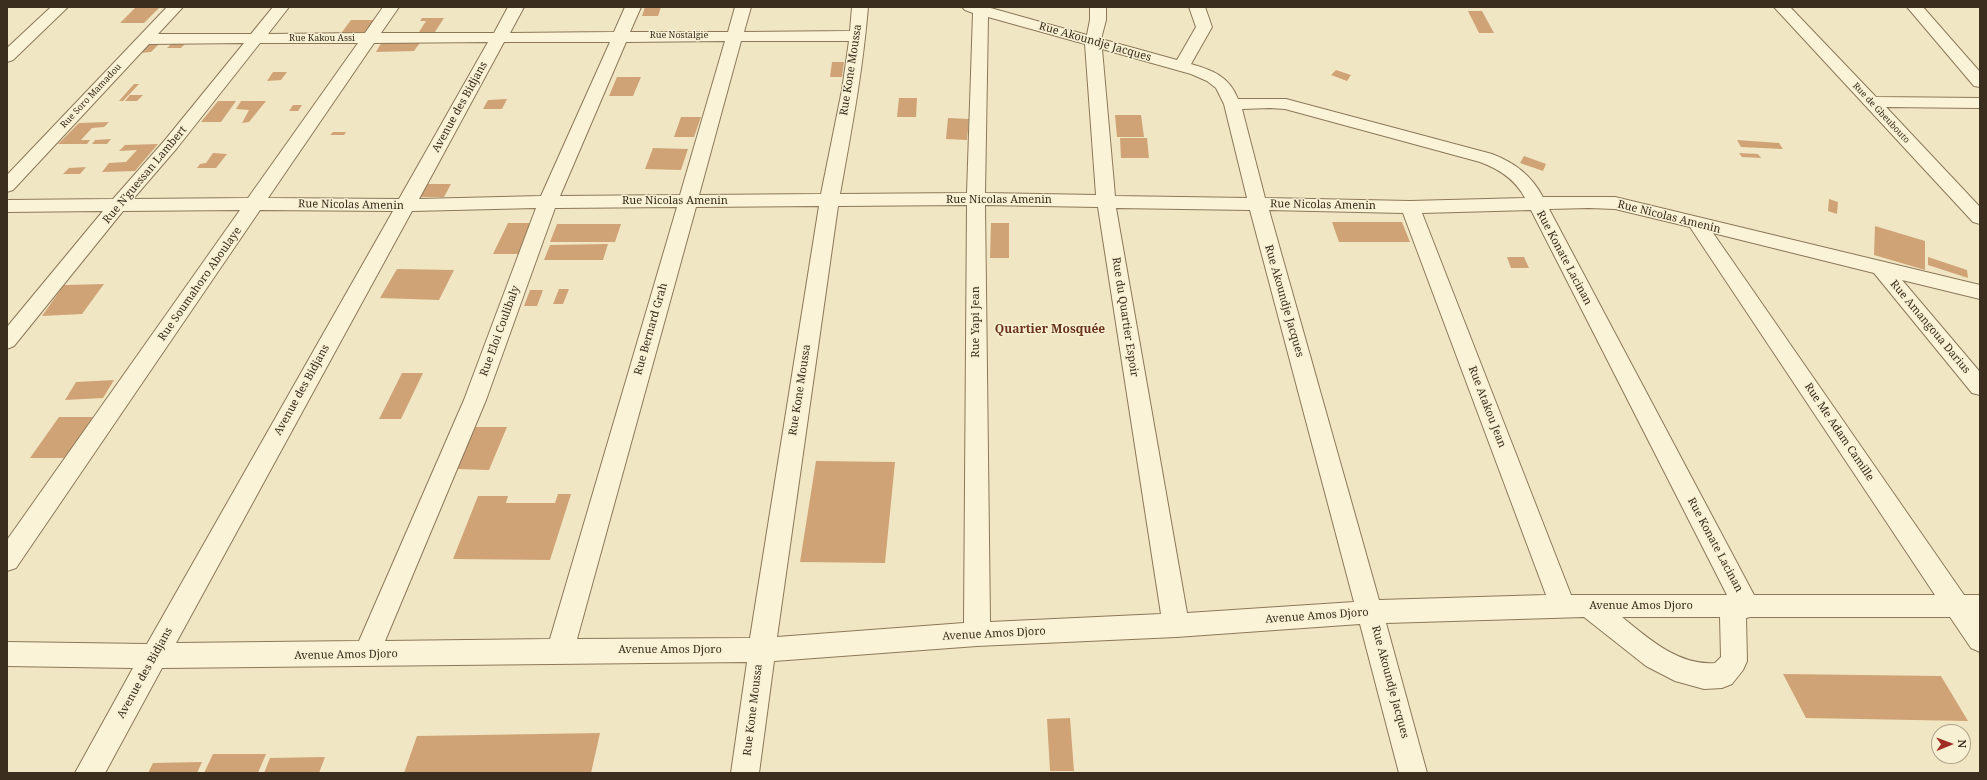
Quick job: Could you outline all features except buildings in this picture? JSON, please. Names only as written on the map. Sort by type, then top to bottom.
[{"type":"street","points":[[7,57],[60,7]]},
{"type":"street","name":"Rue Soro Mamadou","points":[[7,186],[175,7]]},
{"type":"street","name":"Rue N'guessan Lambert","points":[[7,341],[118,205],[171,144],[281,7]]},
{"type":"street","name":"Rue Soumahoro Aboulaye","points":[[7,560],[256,204],[391,7]]},
{"type":"street","name":"Avenue des Bidjans","points":[[89,773],[516,7]]},
{"type":"street","name":"Rue Eloi Coulibaly","points":[[366,655],[475,400],[548,202],[633,7]]},
{"type":"street","name":"Rue Bernard Grah","points":[[560,651],[743,7]]},
{"type":"street","name":"Rue Kone Moussa","points":[[745,773],[761,650],[829,200],[858,36],[860,7]]},
{"type":"street","name":"Rue du Quartier Espoir","points":[[1098,7],[1098,20],[1093,41],[1106,201],[1176,625]]},
{"type":"street","points":[[1181,66],[1204,27],[1197,7]]},
{"type":"street","name":"Rue de Gbeubouto","points":[[1782,7],[1980,218]]},
{"type":"street","points":[[1915,7],[1980,82]]},
{"type":"street","name":"Rue Akoundje Jacques","points":[[976,9],[1181,66],[1208,75],[1222,84],[1232,104],[1256,204],[1371,612],[1413,773]]},
{"type":"street","name":"Rue Yapi Jean","points":[[976,9],[977,634]]},
{"type":"street","name":"Rue Nostalgie","points":[[499,37],[858,36]]},
{"type":"street","name":"Rue Kakou Assi","points":[[145,39],[499,37]]},
{"type":"street","name":"Rue Konate Lacinan","points":[[1232,104],[1270,102],[1286,104],[1486,158],[1507,166],[1519,176],[1528,188],[1740,606]]},
{"type":"street","points":[[1870,102],[1980,103]]},
{"type":"street","name":"Rue Nicolas Amenin","points":[[7,206],[256,204],[405,205],[548,202],[976,199],[1410,207],[1589,202],[1615,203],[1980,292]]},
{"type":"street","name":"Rue Atakou Jean","points":[[1410,207],[1563,606]]},
{"type":"street","name":"Rue Me Adam Camille","points":[[1698,224],[1969,606],[1980,640]]},
{"type":"street","name":"Rue Amangoua Darius","points":[[1880,267],[1980,387]]},
{"type":"street","name":"Avenue Amos Djoro","points":[[7,654],[154,656],[366,655],[560,651],[761,650],[977,634],[1176,625],[1371,612],[1563,606],[1969,606]]},
{"type":"street","points":[[1589,606],[1628,640],[1677,669],[1698,676],[1722,674],[1734,661],[1740,606]]},
{"type":"district","name":"Quartier Mosquée","points":[[1050,330]]}]
